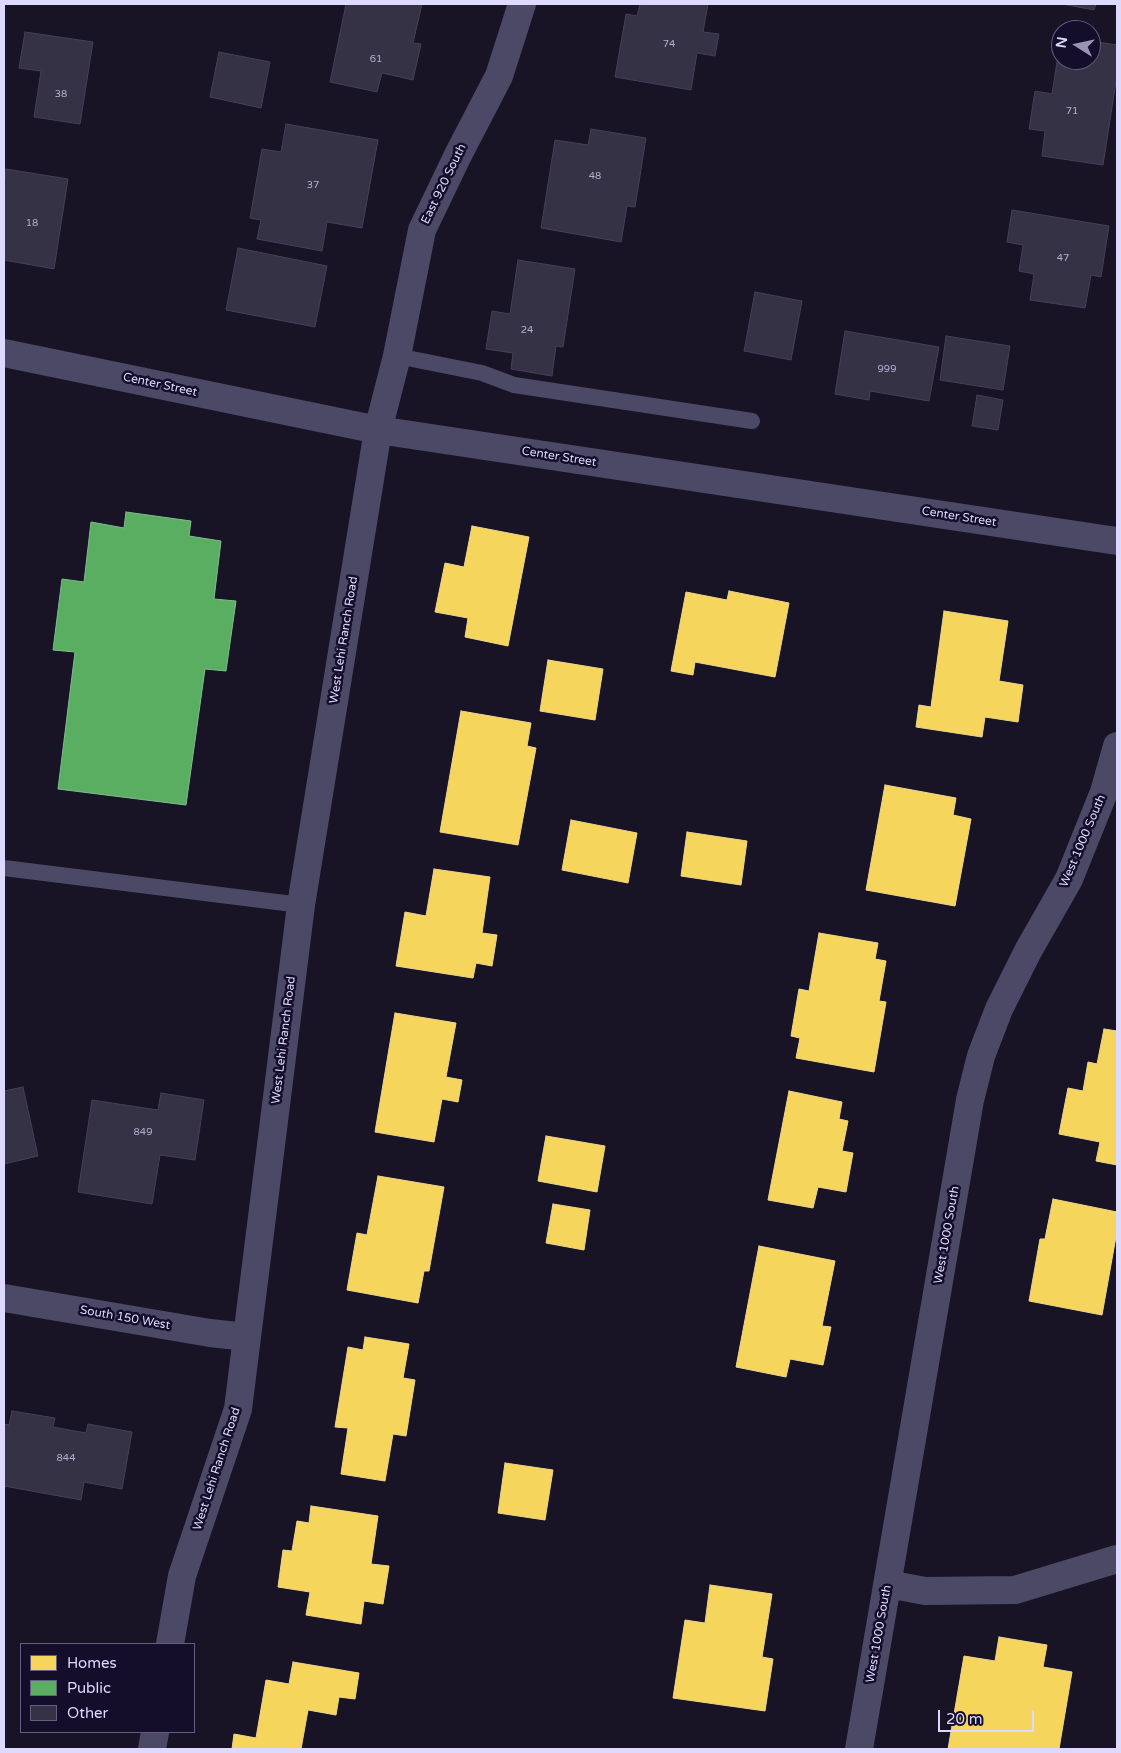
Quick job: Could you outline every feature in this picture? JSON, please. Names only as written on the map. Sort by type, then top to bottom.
[{"type":"street","name":"East 920 South","points":[[378,430],[397,356],[422,230],[458,154],[499,76],[522,4]]},
{"type":"street","name":"Center Street","points":[[4,353],[378,430],[1117,541]]},
{"type":"street","name":"West Lehi Ranch Road","points":[[170,1643],[182,1576],[238,1409],[302,905],[378,430]]},
{"type":"street","name":"West 1000 South","points":[[859,1749],[970,1100],[981,1056],[999,1009],[1028,950],[1069,879],[1104,792],[1117,746]]},
{"type":"street","name":"South 150 West","points":[[4,1298],[210,1333],[247,1337]]},
{"type":"street","points":[[888,1584],[925,1590],[1014,1590],[1117,1559]]},
{"type":"street","points":[[152,1749],[155,1733]]},
{"type":"lane","points":[[397,356],[482,373],[514,385],[752,421]]},
{"type":"lane","points":[[4,868],[302,905]]},
{"type":"building: Homes","points":[[472,526],[529,537],[508,646],[465,637],[468,618],[435,612],[445,563],[464,567]]},
{"type":"building: Homes","points":[[729,591],[789,603],[775,677],[695,662],[693,675],[671,671],[686,592],[727,600]]},
{"type":"building: Homes","points":[[944,611],[1008,621],[999,681],[1023,685],[1018,722],[985,717],[982,737],[916,727],[919,705],[931,707]]},
{"type":"building: Homes","points":[[548,660],[603,669],[595,720],[540,711]]},
{"type":"building: Homes","points":[[461,711],[531,723],[527,746],[536,748],[518,845],[440,832]]},
{"type":"building: Homes","points":[[885,785],[956,798],[953,815],[971,819],[955,906],[866,890]]},
{"type":"building: Homes","points":[[571,820],[637,833],[628,883],[562,870]]},
{"type":"building: Homes","points":[[687,832],[747,841],[741,885],[681,876]]},
{"type":"building: Homes","points":[[434,869],[490,877],[482,933],[497,935],[492,966],[476,963],[473,978],[396,966],[405,912],[426,916]]},
{"type":"building: Homes","points":[[819,933],[878,943],[875,959],[886,961],[879,1001],[886,1002],[874,1072],[796,1058],[800,1038],[791,1036],[799,989],[809,991]]},
{"type":"building: Homes","points":[[395,1013],[456,1023],[446,1077],[462,1080],[458,1102],[442,1099],[434,1142],[375,1132]]},
{"type":"building: Homes","points":[[1104,1029],[1117,1031],[1117,1165],[1096,1161],[1100,1142],[1059,1134],[1068,1088],[1083,1091],[1088,1062],[1097,1064]]},
{"type":"building: Homes","points":[[789,1091],[842,1102],[839,1119],[848,1121],[842,1151],[853,1153],[846,1192],[818,1187],[813,1208],[768,1200]]},
{"type":"building: Homes","points":[[546,1136],[605,1146],[597,1192],[538,1181]]},
{"type":"building: Homes","points":[[378,1176],[444,1187],[429,1271],[424,1271],[418,1303],[347,1290],[357,1233],[367,1235]]},
{"type":"building: Homes","points":[[1053,1199],[1117,1212],[1117,1231],[1102,1315],[1029,1301],[1040,1239],[1045,1239]]},
{"type":"building: Homes","points":[[553,1204],[590,1210],[584,1250],[546,1243]]},
{"type":"building: Homes","points":[[759,1246],[835,1261],[822,1326],[831,1327],[823,1365],[790,1359],[786,1377],[736,1367]]},
{"type":"building: Homes","points":[[365,1337],[409,1344],[403,1378],[415,1380],[406,1436],[393,1434],[385,1481],[341,1474],[348,1428],[335,1427],[348,1347],[363,1350]]},
{"type":"building: Homes","points":[[505,1463],[553,1470],[545,1520],[498,1513]]},
{"type":"building: Homes","points":[[311,1506],[378,1516],[371,1564],[389,1566],[383,1604],[364,1601],[361,1624],[306,1615],[310,1592],[278,1587],[283,1550],[292,1551],[297,1521],[309,1523]]},
{"type":"building: Homes","points":[[710,1585],[772,1594],[762,1657],[773,1659],[765,1711],[673,1698],[685,1620],[705,1623]]},
{"type":"building: Homes","points":[[999,1637],[1047,1645],[1043,1667],[1072,1672],[1059,1749],[948,1749],[964,1656],[995,1661]]},
{"type":"building: Homes","points":[[293,1662],[359,1673],[355,1699],[339,1697],[336,1715],[308,1710],[301,1749],[232,1749],[234,1734],[256,1738],[266,1680],[289,1684]]},
{"type":"building: Public","points":[[126,512],[191,521],[189,536],[221,541],[214,599],[236,601],[226,671],[205,669],[186,805],[58,789],[75,652],[53,650],[62,579],[84,582],[91,522],[124,528]]},
{"type":"building: Other","points":[[346,4],[422,4],[413,43],[421,44],[413,80],[382,73],[377,92],[330,82]]},
{"type":"building: Other","points":[[640,4],[708,4],[703,32],[719,34],[715,56],[697,53],[691,90],[615,77],[626,14],[637,16]]},
{"type":"building: Other","points":[[1062,4],[1096,4],[1094,10]]},
{"type":"building: Other","points":[[25,32],[93,42],[80,124],[34,117],[41,71],[19,68]]},
{"type":"building: Other","points":[[1101,43],[1117,45],[1117,75],[1103,165],[1042,156],[1045,131],[1029,129],[1035,91],[1052,94],[1056,70],[1101,70]]},
{"type":"building: Other","points":[[219,52],[270,62],[261,108],[210,97]]},
{"type":"building: Other","points":[[286,124],[378,140],[362,228],[327,222],[322,251],[257,239],[261,220],[250,218],[262,149],[281,152]]},
{"type":"building: Other","points":[[591,129],[646,138],[635,207],[627,206],[621,242],[541,228],[555,140],[588,145]]},
{"type":"building: Other","points":[[6,169],[68,179],[54,269],[4,260],[4,185]]},
{"type":"building: Other","points":[[1012,210],[1109,226],[1101,277],[1091,275],[1085,308],[1030,300],[1034,274],[1019,271],[1023,245],[1007,242]]},
{"type":"building: Other","points":[[238,248],[327,266],[315,327],[226,310]]},
{"type":"building: Other","points":[[518,260],[575,269],[563,347],[556,346],[552,376],[511,369],[513,353],[486,349],[492,311],[510,314]]},
{"type":"building: Other","points":[[755,292],[802,301],[791,360],[744,351]]},
{"type":"building: Other","points":[[845,331],[939,347],[929,401],[870,391],[869,400],[835,394]]},
{"type":"building: Other","points":[[946,336],[1010,346],[1003,390],[940,380]]},
{"type":"building: Other","points":[[977,395],[1003,400],[998,430],[972,426]]},
{"type":"building: Other","points":[[23,1087],[38,1156],[4,1164],[4,1091]]},
{"type":"building: Other","points":[[161,1093],[204,1100],[195,1160],[160,1155],[152,1204],[78,1192],[92,1100],[158,1110]]},
{"type":"building: Other","points":[[12,1411],[55,1418],[53,1427],[86,1433],[88,1424],[132,1432],[122,1489],[84,1482],[81,1500],[4,1486],[4,1424],[9,1425]]}]
